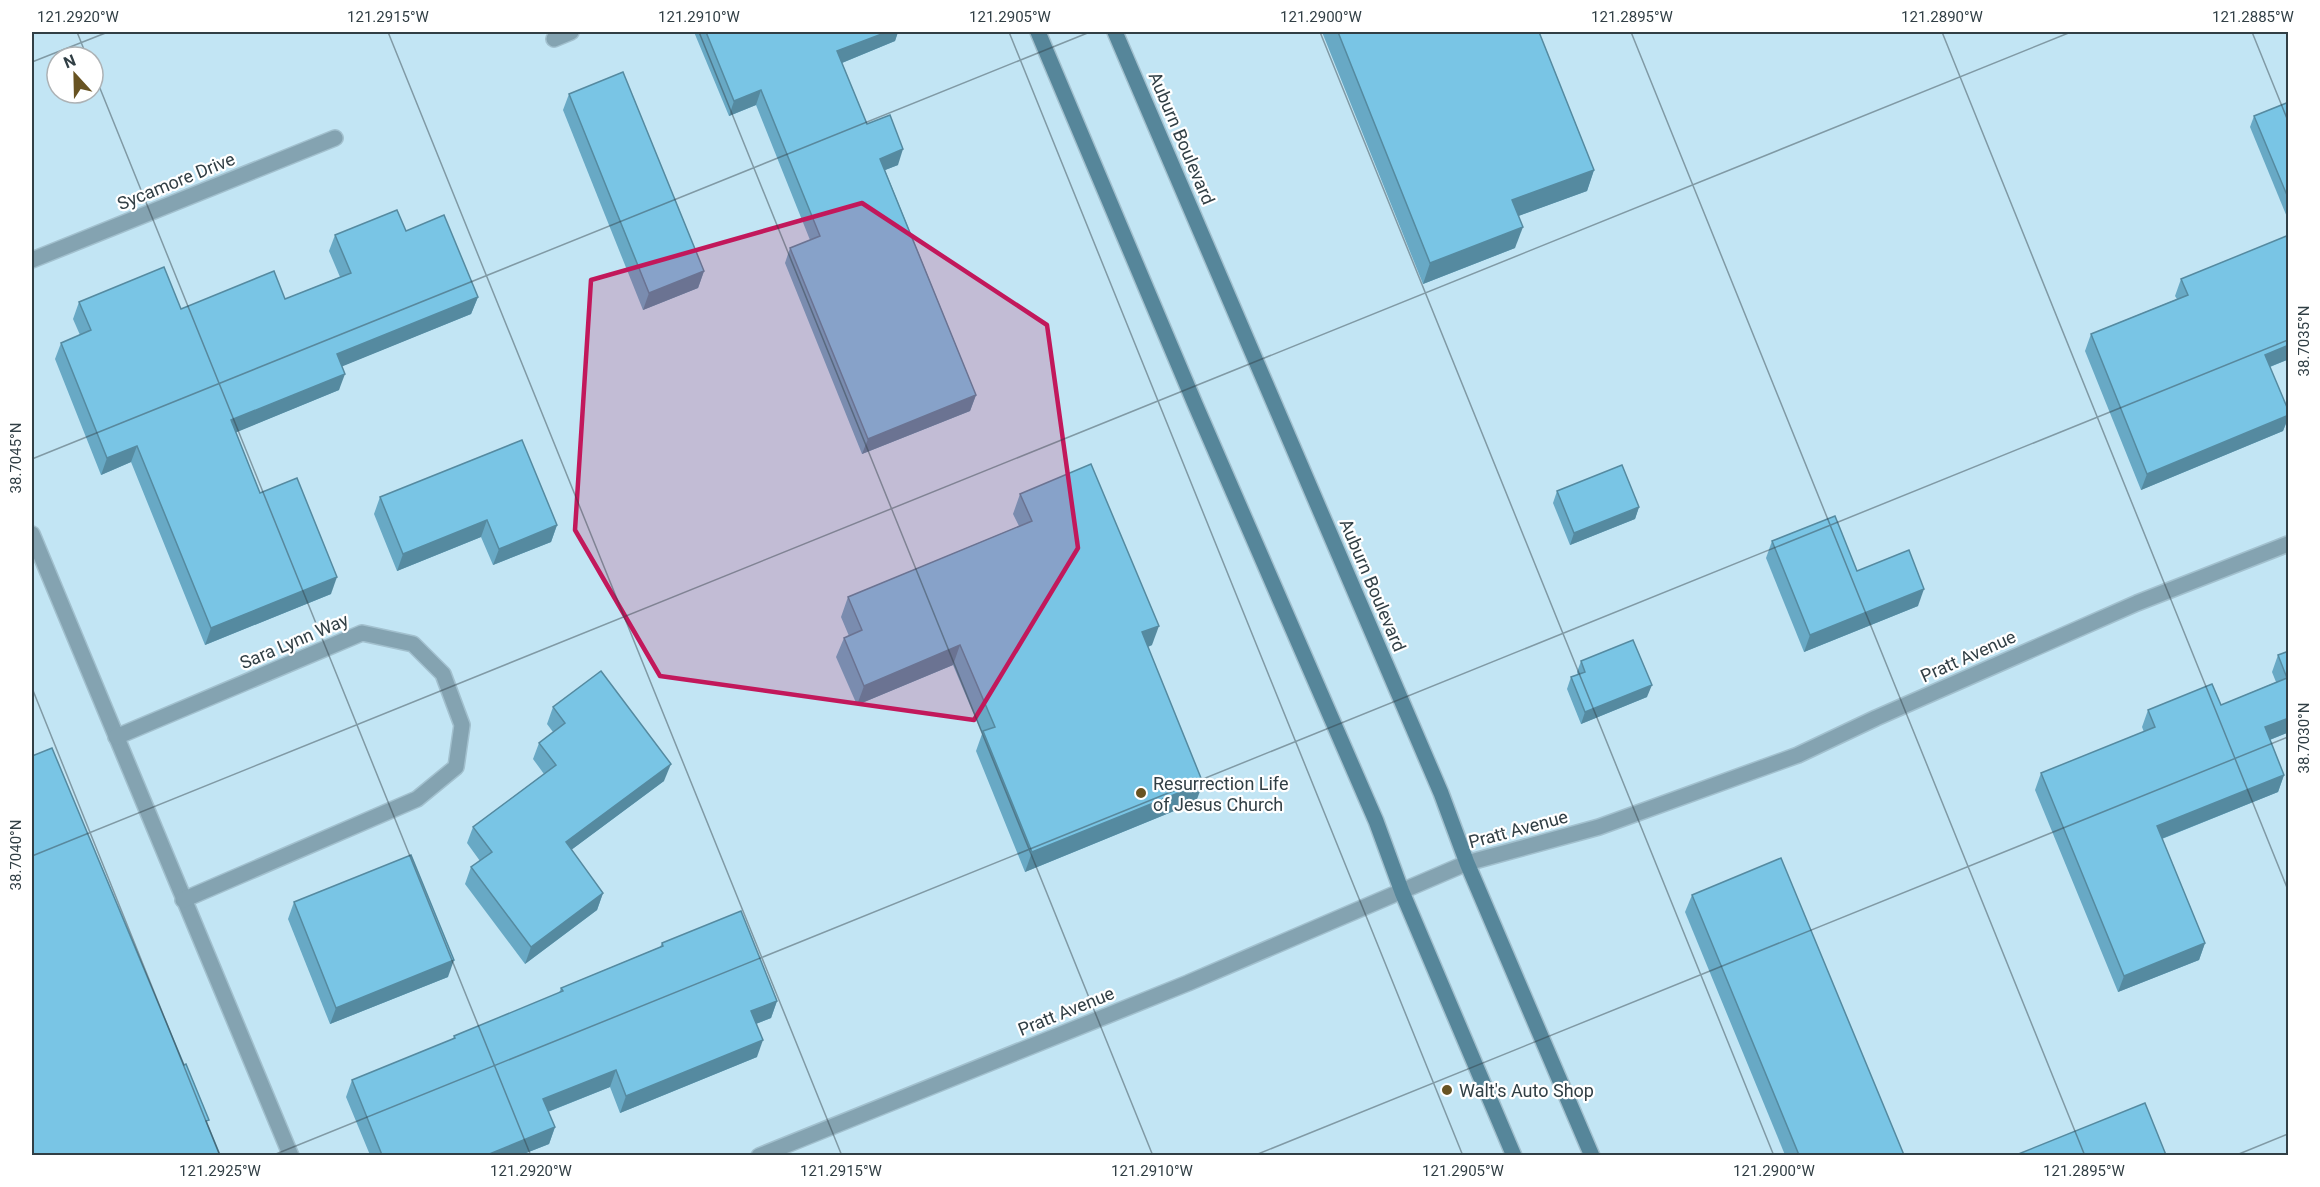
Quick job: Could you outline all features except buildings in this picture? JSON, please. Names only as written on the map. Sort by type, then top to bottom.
[{"type":"main road","points":[[1038,32],[1195,404],[1376,821],[1402,892],[1514,1155]]},
{"type":"main road","name":"Auburn Boulevard","points":[[1115,32],[1441,793],[1467,863],[1593,1155]]},
{"type":"street","points":[[554,39],[571,32]]},
{"type":"street","name":"Sycamore Drive","points":[[32,260],[335,138]]},
{"type":"street","points":[[32,534],[291,1155]]},
{"type":"street","name":"Pratt Avenue","points":[[759,1155],[1188,983],[1467,863],[1599,827],[1798,755],[1876,718],[2137,603],[2289,544]]},
{"type":"street","name":"Sara Lynn Way","points":[[116,737],[362,633],[413,644],[443,674],[462,725],[456,767],[417,799],[183,900]]},
{"type":"highlighted area","points":[[862,203],[1047,325],[1078,548],[974,720],[660,676],[575,530],[591,280]]},
{"type":"place","name":"Resurrection Life of Jesus Church","points":[[1141,793]]},
{"type":"place","name":"Walt's Auto Shop","points":[[1447,1090]]}]
